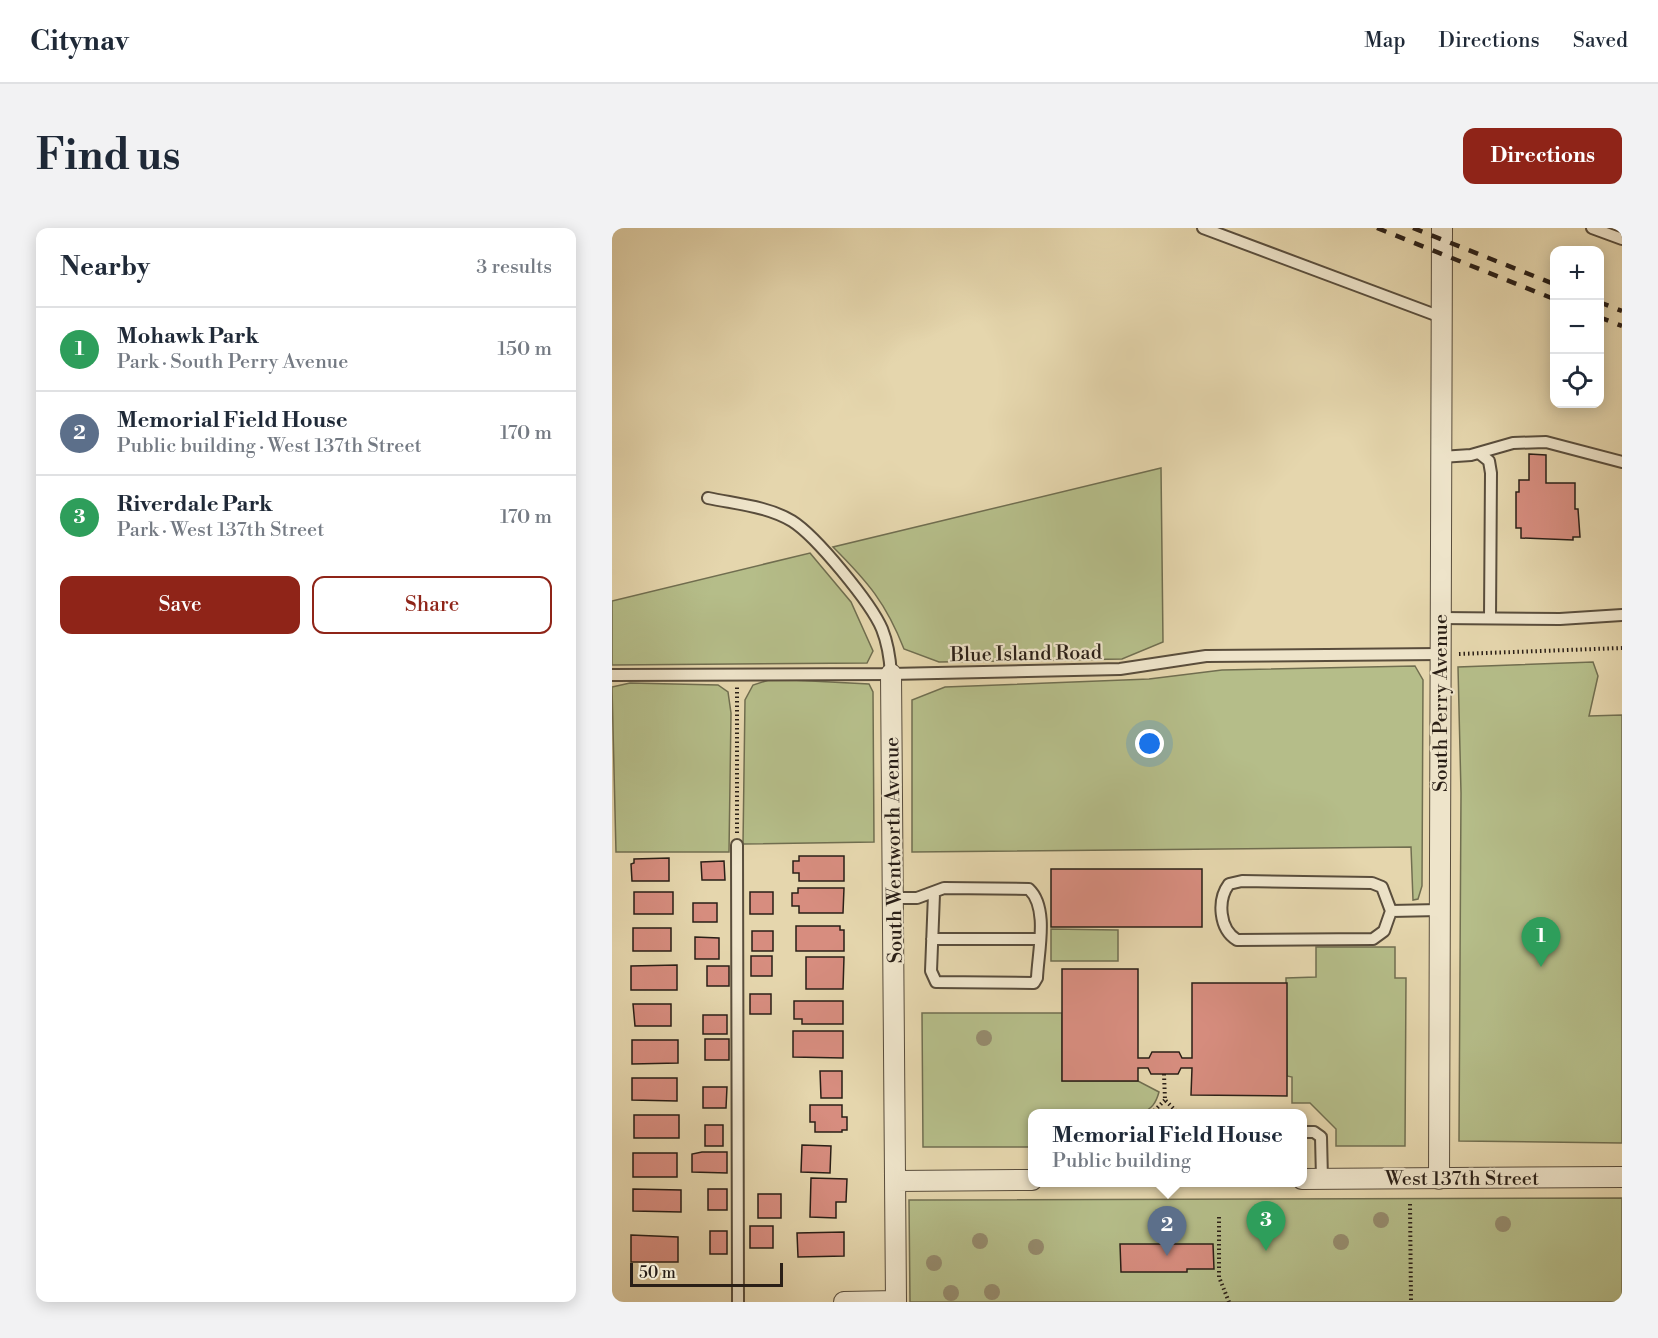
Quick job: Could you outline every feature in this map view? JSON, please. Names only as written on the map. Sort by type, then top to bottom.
[{"type":"street","name":"South Perry Avenue","points":[[1439,1179],[1442,228]]},
{"type":"street","name":"South Wentworth Avenue","points":[[891,674],[896,1302]]},
{"type":"street","name":"West 137th Street","points":[[1312,1179],[1622,1177]]},
{"type":"street","points":[[896,1181],[1028,1180]]},
{"type":"street","points":[[844,1302],[896,1302]]},
{"type":"lane","points":[[1203,228],[1440,317]]},
{"type":"lane","points":[[1592,228],[1622,239]]},
{"type":"lane","points":[[1440,457],[1479,453],[1513,443],[1546,442],[1622,462]]},
{"type":"lane","points":[[1479,453],[1489,462],[1491,473],[1490,618]]},
{"type":"lane","name":"South Wentworth Avenue","points":[[708,498],[770,511],[793,522],[809,536],[841,570],[881,627],[888,646],[891,674]]},
{"type":"lane","points":[[1440,618],[1560,619],[1622,615]]},
{"type":"lane","name":"Blue Island Road","points":[[612,675],[891,674],[1120,669],[1206,656],[1440,654]]},
{"type":"lane","points":[[737,846],[738,1302]]},
{"type":"lane","points":[[1242,881],[1372,882],[1382,887],[1391,911],[1384,931],[1373,939],[1237,940],[1228,934],[1222,922],[1223,892],[1229,884],[1242,881]]},
{"type":"lane","points":[[894,898],[917,898],[934,894],[944,888],[1029,889],[1037,897],[1040,909],[1037,978],[1034,983],[936,982],[931,971],[934,894]]},
{"type":"lane","points":[[1391,911],[1439,910]]},
{"type":"lane","points":[[932,939],[1039,939]]},
{"type":"lane","points":[[1307,1132],[1314,1132],[1321,1137],[1312,1179]]},
{"type":"path","points":[[1440,654],[1622,648]]},
{"type":"path","points":[[737,674],[737,846]]},
{"type":"path","points":[[1164,1074],[1165,1100],[1175,1109]]},
{"type":"path","points":[[1156,1109],[1165,1100]]},
{"type":"path","points":[[1410,1204],[1411,1302]]},
{"type":"path","points":[[1219,1217],[1219,1277],[1229,1302]]},
{"type":"green space","points":[[1161,468],[1163,642],[1122,659],[939,662],[904,649],[875,594],[833,547]]},
{"type":"green space","points":[[810,553],[851,602],[873,651],[867,663],[612,665],[612,601]]},
{"type":"green space","points":[[1593,662],[1598,676],[1589,716],[1622,715],[1622,1143],[1459,1141],[1461,793],[1458,667]]},
{"type":"green space","points":[[1415,666],[1423,680],[1422,886],[1418,899],[1413,900],[1411,847],[912,852],[912,700],[945,687],[1149,679],[1222,670]]},
{"type":"green space","points":[[772,679],[869,684],[873,692],[874,842],[743,844],[745,700],[753,685]]},
{"type":"green space","points":[[630,683],[718,685],[728,692],[731,713],[729,852],[616,852],[612,687]]},
{"type":"green space","points":[[1051,929],[1118,930],[1118,961],[1051,961]]},
{"type":"green space","points":[[1316,947],[1395,947],[1395,978],[1406,978],[1405,1146],[1336,1146],[1336,1129],[1310,1103],[1292,1103],[1292,1077],[1287,1076],[1286,978],[1316,977]]},
{"type":"green space","points":[[922,1013],[1062,1013],[1062,1081],[1138,1081],[1159,1092],[1155,1102],[1148,1109],[1028,1109],[1028,1147],[923,1147]]},
{"type":"green space","points":[[1622,1198],[1622,1302],[910,1302],[909,1200]]},
{"type":"building","points":[[1529,454],[1546,455],[1546,483],[1575,483],[1575,509],[1578,509],[1580,537],[1573,537],[1573,540],[1521,538],[1521,528],[1516,528],[1516,492],[1519,492],[1519,480],[1529,480]]},
{"type":"building","points":[[799,856],[844,856],[844,881],[799,881],[799,873],[793,873],[793,861],[799,861]]},
{"type":"building","points":[[669,858],[669,881],[632,881],[631,864],[634,863],[634,859]]},
{"type":"building","points":[[724,861],[725,880],[702,880],[701,862]]},
{"type":"building","points":[[1051,869],[1202,869],[1202,927],[1051,927]]},
{"type":"building","points":[[798,888],[844,888],[843,913],[799,913],[799,906],[792,906],[792,893],[798,893]]},
{"type":"building","points":[[634,892],[673,892],[673,914],[634,914]]},
{"type":"building","points":[[750,892],[773,892],[773,914],[750,914]]},
{"type":"building","points":[[693,903],[717,903],[717,922],[693,922]]},
{"type":"building","points":[[796,926],[840,926],[840,930],[844,930],[844,951],[796,951]]},
{"type":"building","points":[[633,928],[671,928],[671,951],[633,951]]},
{"type":"building","points":[[752,931],[773,931],[773,951],[752,951]]},
{"type":"building","points":[[695,937],[719,938],[719,959],[695,959]]},
{"type":"building","points":[[751,956],[772,956],[772,976],[751,976]]},
{"type":"building","points":[[806,957],[844,957],[843,989],[806,989]]},
{"type":"building","points":[[677,965],[677,990],[631,990],[631,966]]},
{"type":"building","points":[[707,966],[729,966],[729,986],[707,986]]},
{"type":"building","points":[[1062,969],[1138,969],[1138,1058],[1149,1058],[1152,1052],[1179,1052],[1182,1058],[1192,1058],[1192,983],[1287,983],[1287,1096],[1191,1095],[1192,1068],[1181,1068],[1178,1074],[1151,1074],[1148,1068],[1138,1068],[1138,1081],[1062,1081]]},
{"type":"building","points":[[750,994],[771,994],[771,1014],[750,1014]]},
{"type":"building","points":[[794,1001],[843,1001],[843,1024],[802,1024],[802,1019],[794,1019]]},
{"type":"building","points":[[633,1004],[671,1004],[671,1026],[635,1026]]},
{"type":"building","points":[[703,1015],[727,1015],[727,1034],[703,1034]]},
{"type":"building","points":[[793,1031],[843,1031],[843,1058],[793,1057]]},
{"type":"building","points":[[705,1039],[729,1039],[729,1060],[705,1060]]},
{"type":"building","points":[[632,1040],[678,1040],[678,1063],[632,1064]]},
{"type":"building","points":[[820,1071],[842,1071],[842,1098],[821,1098]]},
{"type":"building","points":[[632,1078],[677,1078],[677,1101],[632,1100]]},
{"type":"building","points":[[703,1087],[727,1087],[726,1108],[703,1108]]},
{"type":"building","points":[[810,1105],[842,1105],[842,1117],[847,1117],[847,1130],[815,1132],[815,1122],[810,1122]]},
{"type":"building","points":[[634,1115],[679,1115],[679,1138],[634,1138]]},
{"type":"building","points":[[705,1125],[723,1125],[723,1146],[705,1146]]},
{"type":"building","points":[[802,1145],[831,1146],[830,1173],[801,1172]]},
{"type":"building","points":[[727,1152],[727,1173],[692,1172],[692,1154]]},
{"type":"building","points":[[633,1153],[677,1153],[677,1177],[633,1177]]},
{"type":"building","points":[[811,1178],[847,1179],[846,1202],[836,1202],[836,1218],[810,1217]]},
{"type":"building","points":[[633,1189],[681,1190],[681,1212],[633,1211]]},
{"type":"building","points":[[708,1189],[727,1189],[727,1210],[708,1210]]},
{"type":"building","points":[[758,1194],[781,1194],[781,1218],[758,1218]]},
{"type":"building","points":[[750,1226],[773,1226],[773,1248],[750,1248]]},
{"type":"building","points":[[710,1231],[727,1231],[727,1254],[710,1254]]},
{"type":"building","points":[[844,1232],[844,1256],[798,1257],[797,1233]]},
{"type":"building","points":[[631,1235],[678,1237],[678,1262],[631,1262]]},
{"type":"building","points":[[1120,1244],[1213,1244],[1214,1269],[1187,1269],[1187,1272],[1121,1272]]},
{"type":"railway","points":[[1377,228],[1550,297]]},
{"type":"railway","points":[[1413,228],[1550,282]]},
{"type":"railway","points":[[1604,304],[1622,311]]},
{"type":"railway","points":[[1604,319],[1622,326]]},
{"type":"place","name":"Mohawk Park","points":[[1541,967]]},
{"type":"place","name":"Riverdale Park","points":[[1266,1251]]},
{"type":"place","name":"Memorial Field House","points":[[1167,1256]]}]
